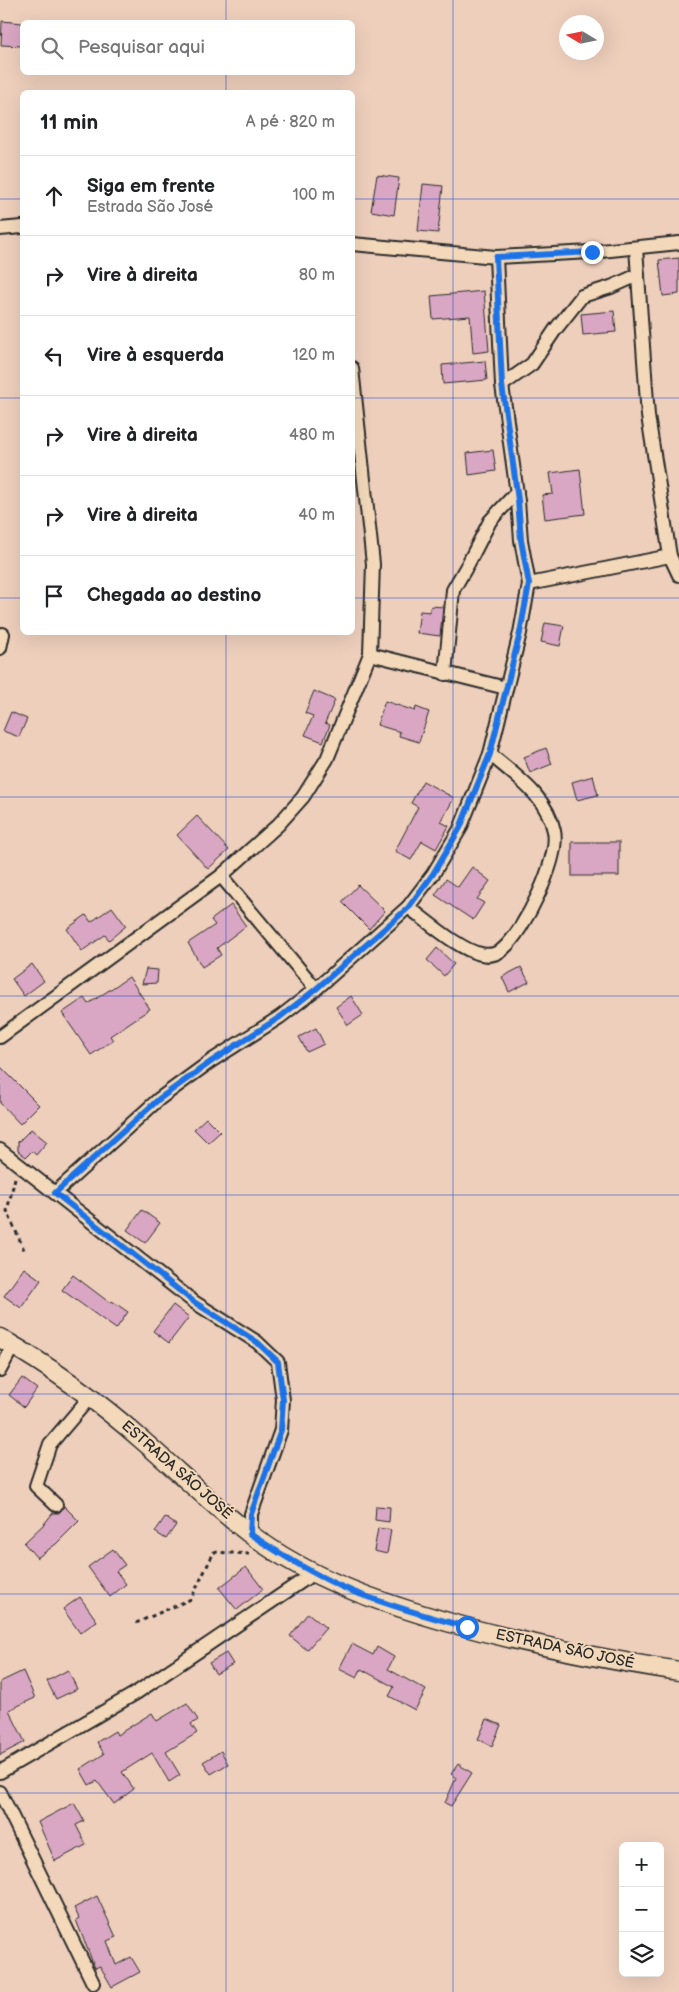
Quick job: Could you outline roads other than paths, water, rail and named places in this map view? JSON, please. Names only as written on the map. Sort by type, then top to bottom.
[{"type":"street","points":[[0,229],[20,227]]},
{"type":"street","points":[[355,244],[496,257],[636,248],[679,243]]},
{"type":"street","points":[[636,248],[648,416],[670,556],[679,575]]},
{"type":"street","points":[[55,1193],[159,1099],[212,1061],[280,1017],[316,989],[408,908],[433,874],[460,828],[490,754],[529,584],[521,540],[517,492],[502,385],[496,257]]},
{"type":"street","points":[[502,385],[532,364],[555,330],[582,296],[611,287],[638,274]]},
{"type":"street","points":[[0,1037],[221,876],[278,825],[303,797],[326,759],[370,654],[374,564],[355,395]]},
{"type":"street","points":[[445,674],[453,590],[490,521],[517,492]]},
{"type":"street","points":[[529,584],[670,556]]},
{"type":"street","points":[[0,648],[3,634]]},
{"type":"street","points":[[370,654],[506,688]]},
{"type":"street","points":[[408,908],[450,938],[480,954],[495,954],[502,950],[517,934],[543,885],[552,862],[556,845],[554,830],[543,803],[532,789],[490,754]]},
{"type":"street","points":[[221,876],[316,989]]},
{"type":"street","points":[[0,1150],[194,1302],[257,1342],[278,1362],[283,1400],[281,1430],[251,1514],[250,1534]]},
{"type":"street","points":[[0,1370],[7,1342]]},
{"type":"street","name":"ESTRADA SÃO JOSÉ","points":[[7,1342],[33,1357],[90,1397],[143,1440],[250,1534],[314,1573],[379,1601],[467,1627],[551,1649],[679,1671]]},
{"type":"street","points":[[56,1505],[36,1486],[50,1444],[90,1397]]},
{"type":"street","points":[[0,1772],[136,1693],[314,1573]]},
{"type":"street","points":[[0,1792],[93,1983]]}]
